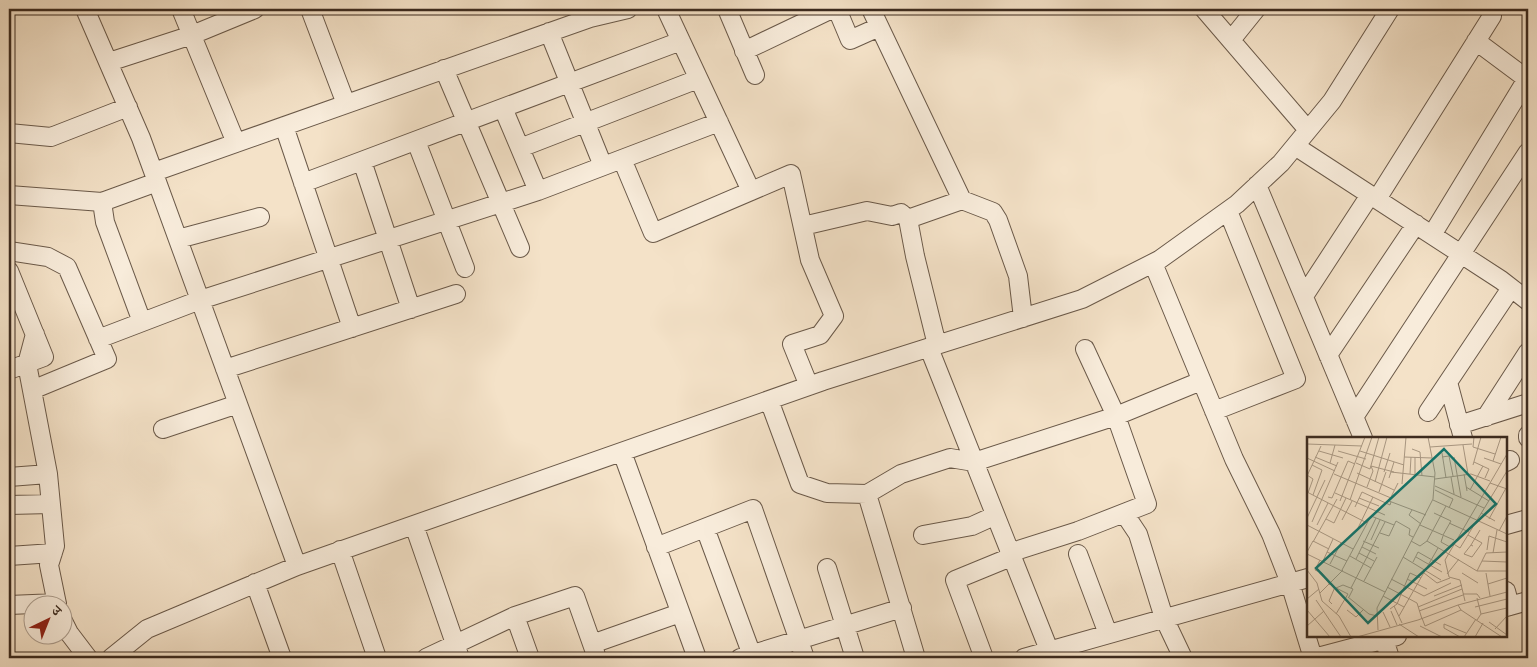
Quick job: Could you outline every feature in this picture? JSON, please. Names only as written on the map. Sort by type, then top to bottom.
[{"type":"street","points":[[85,9],[128,107],[155,177],[297,566]]},
{"type":"street","points":[[181,9],[236,143]]},
{"type":"street","points":[[109,62],[192,35],[255,9]]},
{"type":"street","points":[[310,9],[346,104]]},
{"type":"street","points":[[9,195],[102,202],[155,177],[236,143],[549,32],[589,13],[628,9]]},
{"type":"street","points":[[666,9],[751,191]]},
{"type":"street","points":[[727,9],[754,75]]},
{"type":"street","points":[[744,51],[832,9]]},
{"type":"street","points":[[837,9],[850,40],[879,27]]},
{"type":"street","points":[[871,9],[962,200],[992,212],[998,220],[1018,276],[1023,318]]},
{"type":"street","points":[[1204,9],[1308,130]]},
{"type":"street","points":[[1231,40],[1256,9]]},
{"type":"street","points":[[111,658],[148,629],[297,566],[809,386],[1082,299],[1153,263],[1228,211],[1281,162],[1332,101],[1390,9]]},
{"type":"street","points":[[1304,296],[1374,197],[1492,16]]},
{"type":"street","points":[[549,32],[603,166]]},
{"type":"street","points":[[303,183],[681,41]]},
{"type":"street","points":[[1432,235],[1527,79],[1476,41]]},
{"type":"street","points":[[444,69],[520,248]]},
{"type":"street","points":[[520,148],[698,79]]},
{"type":"street","points":[[9,133],[51,137],[128,107]]},
{"type":"street","points":[[503,108],[538,191]]},
{"type":"street","points":[[98,339],[200,300],[538,191],[718,122]]},
{"type":"street","points":[[284,126],[352,328]]},
{"type":"street","points":[[416,140],[465,268]]},
{"type":"street","points":[[1295,146],[1416,224],[1528,301]]},
{"type":"street","points":[[1354,418],[1528,152]]},
{"type":"street","points":[[622,159],[653,233],[791,174],[810,260],[834,316],[820,334],[792,344],[809,386]]},
{"type":"street","points":[[362,161],[411,309]]},
{"type":"street","points":[[1257,185],[1363,437]]},
{"type":"street","points":[[908,219],[962,200]]},
{"type":"street","points":[[102,202],[105,222],[142,322]]},
{"type":"street","points":[[802,226],[867,211],[892,216],[901,213],[908,219],[933,346],[996,520],[1049,650]]},
{"type":"street","points":[[1214,411],[1296,379],[1228,211]]},
{"type":"street","points":[[178,239],[260,217]]},
{"type":"street","points":[[1328,355],[1416,224]]},
{"type":"street","points":[[9,252],[48,257],[67,267],[107,359],[32,390]]},
{"type":"street","points":[[1153,263],[1234,459],[1271,534],[1290,583],[1313,658],[1379,639],[1390,658]]},
{"type":"street","points":[[9,271],[44,357],[9,370]]},
{"type":"street","points":[[1428,412],[1511,288]]},
{"type":"street","points":[[225,369],[456,294]]},
{"type":"street","points":[[984,658],[955,580],[1010,555],[1147,504],[1116,416],[1085,349]]},
{"type":"street","points":[[1486,417],[1528,352]]},
{"type":"street","points":[[27,364],[48,474],[55,546],[49,565],[56,594]]},
{"type":"street","points":[[770,400],[800,484],[827,493],[867,494],[901,474],[950,458],[974,462],[1116,416],[1201,381]]},
{"type":"street","points":[[1448,382],[1461,432],[1486,417],[1528,403]]},
{"type":"street","points":[[163,429],[238,404]]},
{"type":"street","points":[[622,452],[696,658]]},
{"type":"street","points":[[9,477],[48,474]]},
{"type":"street","points":[[867,494],[916,658]]},
{"type":"street","points":[[9,505],[51,504]]},
{"type":"street","points":[[656,546],[753,510],[806,658]]},
{"type":"street","points":[[1124,513],[1138,534],[1164,618],[1183,658]]},
{"type":"street","points":[[923,536],[972,526],[994,516],[996,520]]},
{"type":"street","points":[[1507,525],[1528,519]]},
{"type":"street","points":[[414,525],[458,651]]},
{"type":"street","points":[[705,528],[748,657],[902,608]]},
{"type":"street","points":[[340,550],[377,658]]},
{"type":"street","points":[[9,556],[53,553]]},
{"type":"street","points":[[1078,554],[1108,634]]},
{"type":"street","points":[[827,568],[855,658]]},
{"type":"street","points":[[1024,658],[1307,578]]},
{"type":"street","points":[[255,583],[282,658]]},
{"type":"street","points":[[426,658],[458,651],[515,616],[575,596],[595,651],[680,613]]},
{"type":"street","points":[[1507,601],[1528,601]]},
{"type":"street","points":[[9,605],[22,606]]},
{"type":"street","points":[[515,616],[530,658]]},
{"type":"street","points":[[72,637],[88,658]]}]
